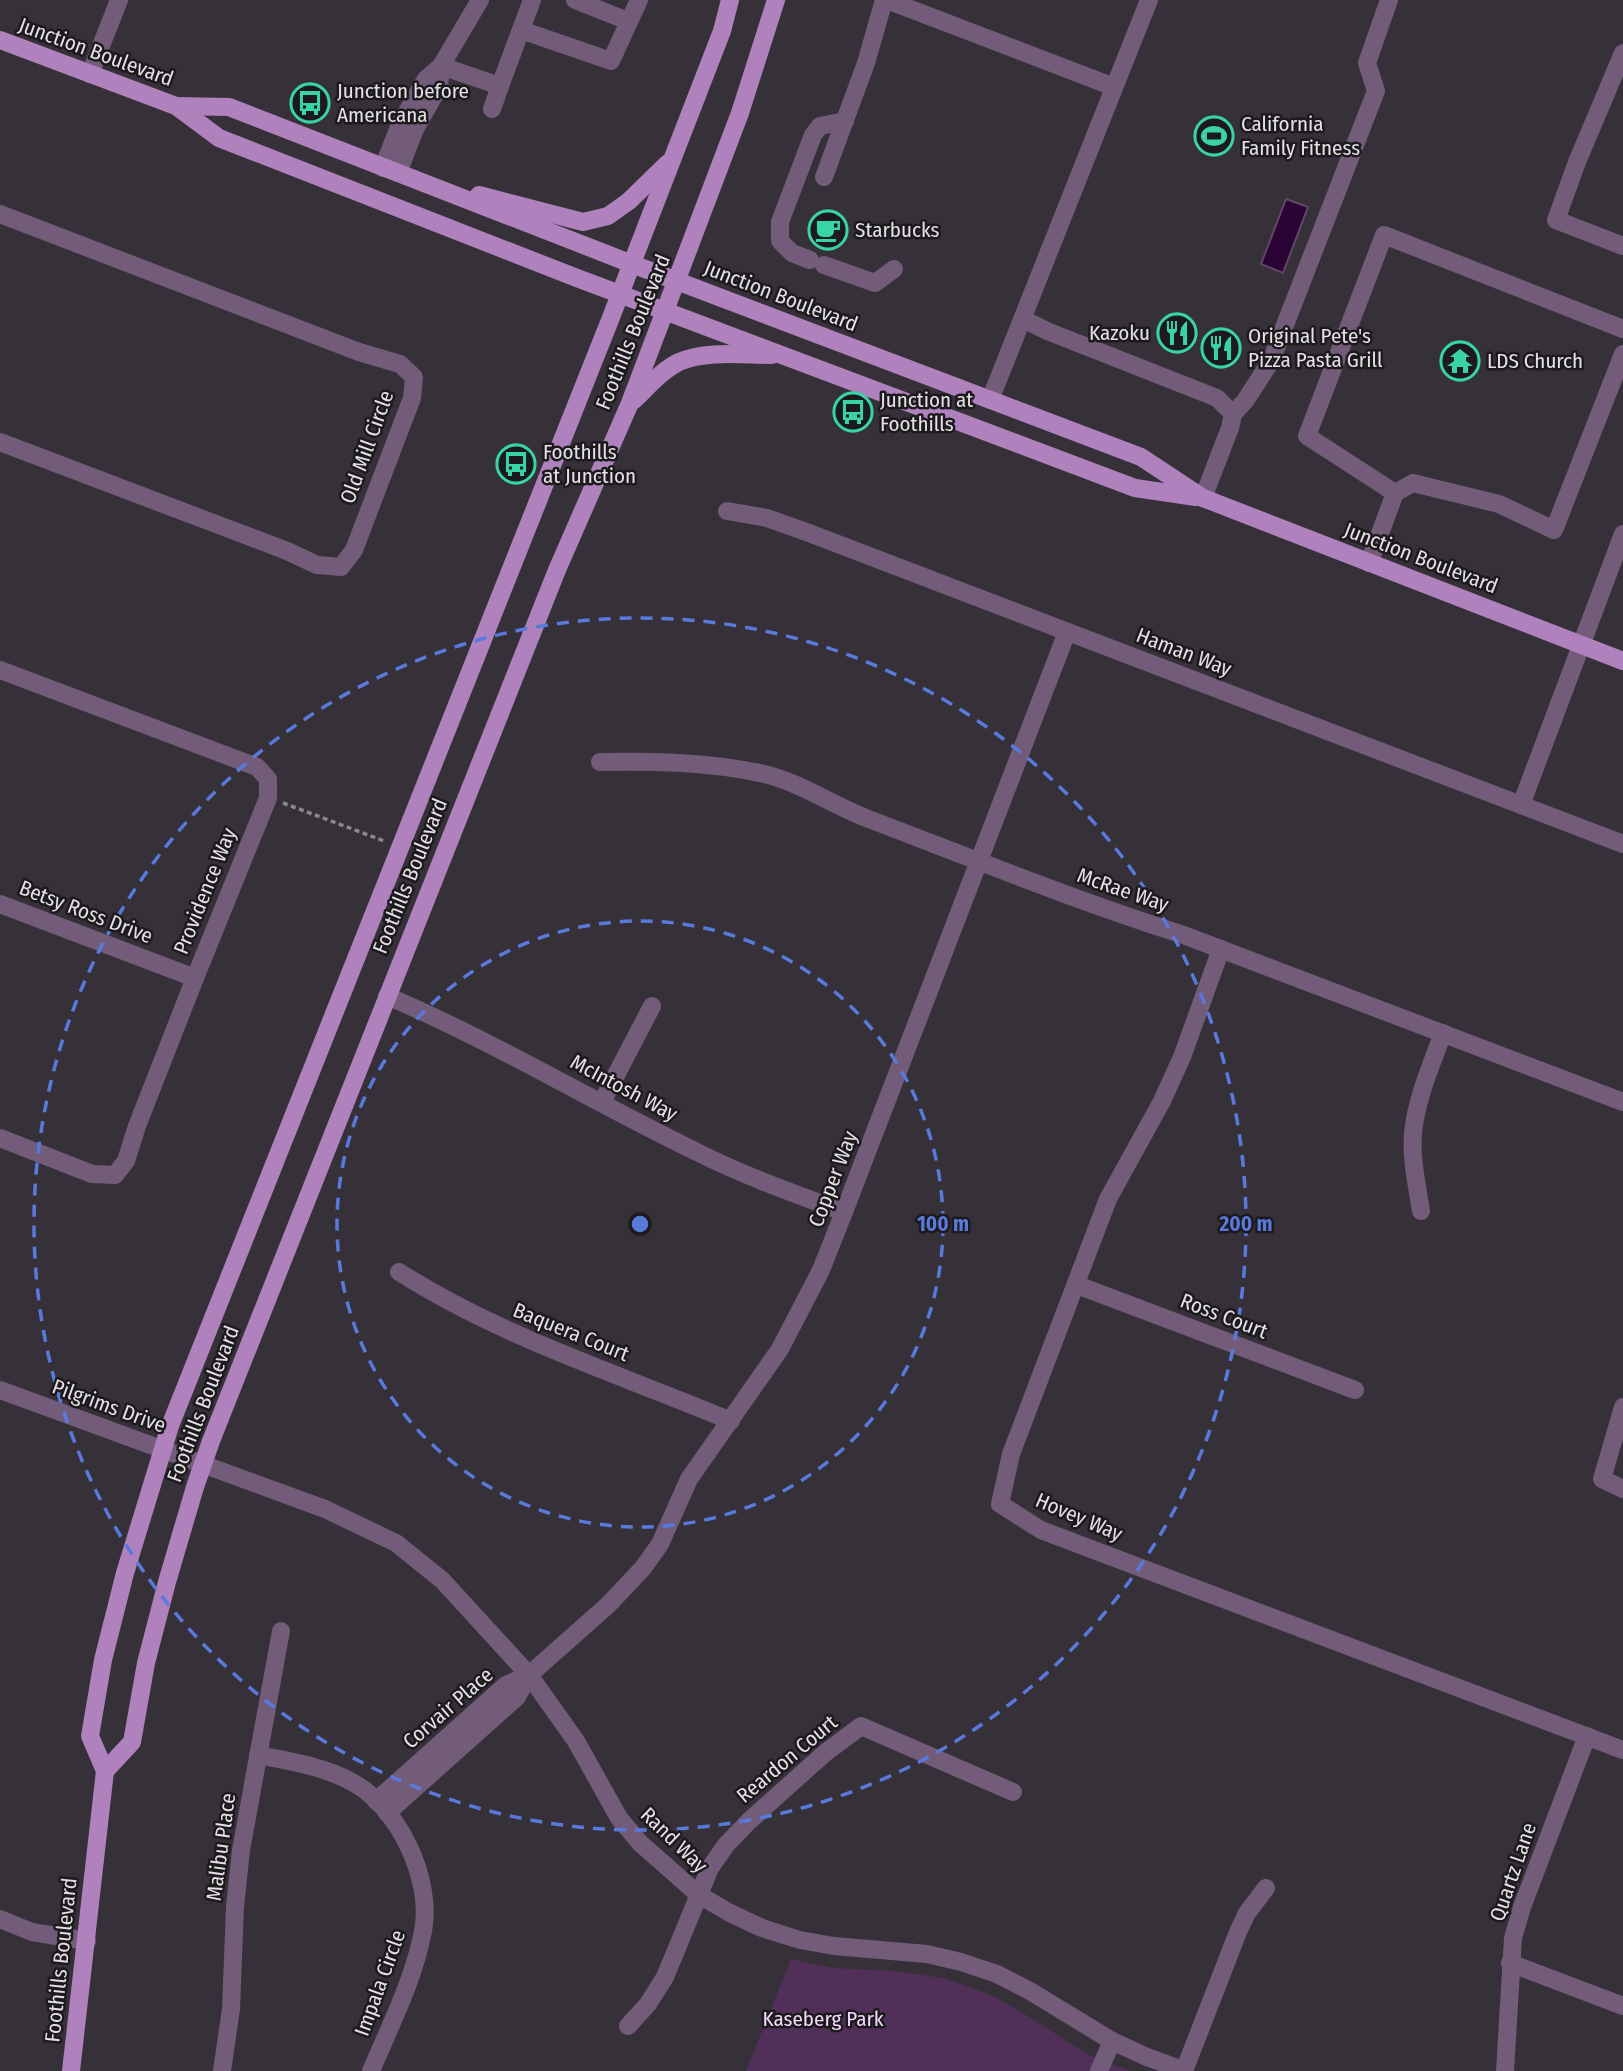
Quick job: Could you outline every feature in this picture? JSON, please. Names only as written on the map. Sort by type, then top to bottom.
[{"type":"main road","name":"Foothills Boulevard","points":[[71,2071],[105,1771],[90,1737],[101,1672],[125,1573],[162,1450],[632,264],[722,31],[730,0]]},
{"type":"main road","name":"Foothills Boulevard","points":[[105,1771],[132,1742],[146,1663],[203,1464],[557,570],[630,403],[740,113],[776,0]]},
{"type":"main road","name":"Junction Boulevard","points":[[0,40],[176,106],[219,138],[620,294],[1135,488],[1203,498]]},
{"type":"main road","name":"Junction Boulevard","points":[[176,106],[229,107],[677,282],[1141,457],[1203,498],[1623,661]]},
{"type":"main road","points":[[391,170],[583,222],[608,216],[629,201],[673,158]]},
{"type":"main road","points":[[630,403],[666,370],[680,362],[707,355],[783,355]]},
{"type":"street","points":[[90,74],[119,0]]},
{"type":"street","points":[[391,170],[439,87],[441,66],[480,0]]},
{"type":"street","points":[[492,109],[532,0]]},
{"type":"street","points":[[575,0],[628,21]]},
{"type":"street","points":[[521,30],[611,61],[639,0]]},
{"type":"street","points":[[824,177],[886,0],[1114,87]]},
{"type":"street","points":[[990,400],[1149,0]]},
{"type":"street","points":[[1203,498],[1233,414],[1271,362],[1376,91],[1367,63],[1389,0]]},
{"type":"street","points":[[1623,52],[1556,220],[1623,246]]},
{"type":"street","points":[[441,66],[500,86]]},
{"type":"street","points":[[845,121],[820,126],[813,135],[780,222],[780,241],[792,253],[875,283],[894,269]]},
{"type":"street","name":"Old Mill Circle","points":[[0,214],[359,352],[400,364],[414,377],[412,398],[354,551],[341,567],[317,565],[287,551],[0,442]]},
{"type":"street","points":[[1395,493],[1307,436],[1384,235],[1623,329]]},
{"type":"street","points":[[1023,318],[1047,331],[1217,398],[1233,414]]},
{"type":"street","points":[[1369,563],[1395,493],[1413,484],[1499,504],[1554,530],[1623,354]]},
{"type":"street","name":"Haman Way","points":[[727,511],[767,518],[809,533],[1623,844]]},
{"type":"street","points":[[1521,805],[1623,534]]},
{"type":"street","name":"Copper Way","points":[[529,1675],[608,1605],[643,1568],[660,1544],[689,1479],[780,1349],[801,1311],[845,1212],[1067,632]]},
{"type":"street","points":[[0,670],[257,767],[268,779],[268,798]]},
{"type":"street","name":"McRae Way","points":[[600,762],[643,761],[737,769],[767,775],[852,813],[1109,911],[1222,949],[1623,1102]]},
{"type":"street","name":"Providence Way","points":[[0,1138],[92,1174],[115,1175],[127,1161],[137,1126],[268,798]]},
{"type":"street","name":"Betsy Ross Drive","points":[[0,904],[195,978]]},
{"type":"street","name":"Hovey Way","points":[[1222,949],[1182,1057],[1162,1101],[1108,1199],[1011,1454],[1000,1504],[1041,1530],[1623,1750]]},
{"type":"street","name":"McIntosh Way","points":[[387,996],[452,1025],[701,1154],[747,1175],[845,1212]]},
{"type":"street","points":[[602,1102],[652,1006]]},
{"type":"street","points":[[1421,1211],[1413,1164],[1413,1135],[1418,1105],[1443,1033]]},
{"type":"street","name":"Baquera Court","points":[[399,1272],[435,1295],[500,1328],[732,1421]]},
{"type":"street","name":"Ross Court","points":[[1077,1285],[1355,1390]]},
{"type":"street","name":"Pilgrims Drive","points":[[0,1390],[203,1464]]},
{"type":"street","points":[[1623,1407],[1602,1479],[1623,1489]]},
{"type":"street","name":"Rand Way","points":[[203,1464],[325,1508],[396,1543],[442,1580],[529,1675],[576,1741],[619,1818],[656,1859],[699,1895],[762,1928],[800,1940],[834,1946],[927,1954],[997,1974],[1112,2040],[1184,2071]]},
{"type":"street","name":"Malibu Place","points":[[222,2071],[231,2008],[236,1896],[247,1810],[282,1631]]},
{"type":"street","name":"Corvair Place","points":[[382,1807],[467,1731],[506,1685],[529,1675]]},
{"type":"street","name":"Reardon Court","points":[[699,1895],[710,1868],[726,1845],[749,1821],[825,1753],[861,1726],[1013,1792]]},
{"type":"street","name":"Quartz Lane","points":[[1505,2071],[1513,1938],[1522,1907],[1587,1736]]},
{"type":"street","name":"Impala Circle","points":[[258,1755],[337,1774],[353,1782],[382,1807],[404,1838],[420,1874],[425,1909],[424,1930],[411,1974],[371,2071]]},
{"type":"street","points":[[1184,2071],[1238,1933],[1247,1913],[1266,1888]]},
{"type":"street","points":[[628,2026],[648,2004],[665,1977],[699,1895]]},
{"type":"street","points":[[0,1919],[32,1933],[87,1941]]},
{"type":"street","points":[[1510,1964],[1623,2006]]},
{"type":"street","points":[[1099,2071],[1112,2040]]},
{"type":"path","points":[[268,798],[399,847]]},
{"type":"green space","name":"Kaseberg Park","points":[[791,1959],[832,1968],[894,1971],[943,1978],[984,1992],[1015,2008],[1089,2055],[1130,2071],[746,2071]]},
{"type":"shaded area","points":[[1286,199],[1308,207],[1283,273],[1261,264]]},
{"type":"place","name":"Junction before Americana","points":[[310,103]]},
{"type":"place","name":"California Family Fitness","points":[[1214,136]]},
{"type":"place","name":"Starbucks","points":[[828,230]]},
{"type":"place","name":"Kazoku","points":[[1177,333]]},
{"type":"place","name":"Original Pete's Pizza Pasta Grill","points":[[1221,348]]},
{"type":"place","name":"LDS Church","points":[[1460,361]]},
{"type":"place","name":"Junction at Foothills","points":[[853,412]]},
{"type":"place","name":"Foothills at Junction","points":[[516,464]]}]
